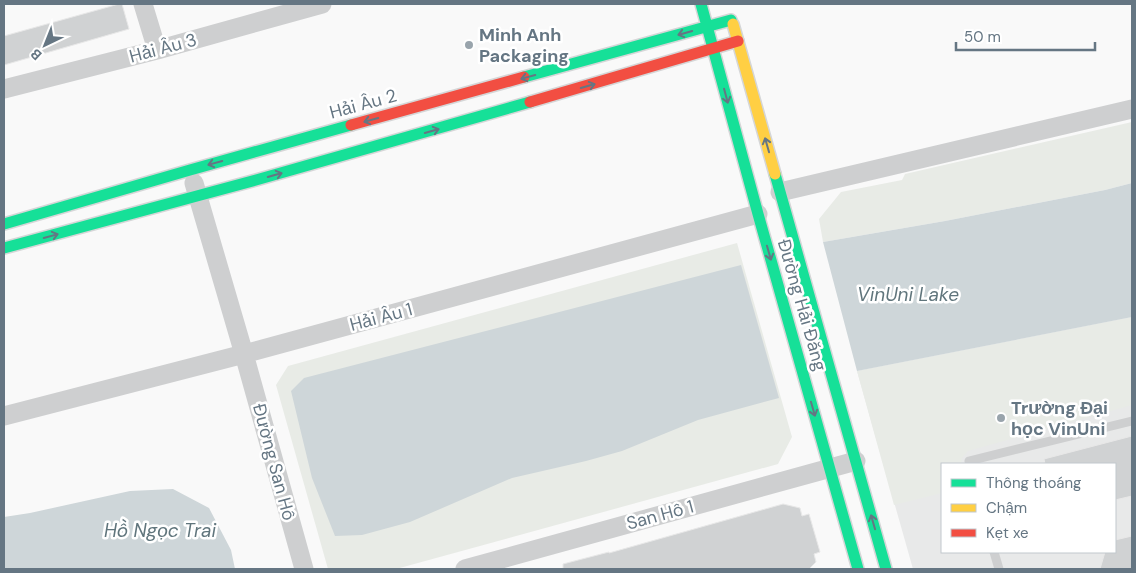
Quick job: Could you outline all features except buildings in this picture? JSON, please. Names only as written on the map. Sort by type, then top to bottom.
[{"type":"street","points":[[143,4],[157,50]]},
{"type":"street","name":"Hải Âu 3","points":[[4,89],[157,50],[322,4]]},
{"type":"street","name":"Đường Hải Đăng","points":[[702,4],[758,214],[858,569]]},
{"type":"street","name":"Đường Hải Đăng","points":[[730,16],[886,569]]},
{"type":"street","name":"Hải Âu 2","points":[[4,224],[190,170],[708,27],[730,16]]},
{"type":"street","points":[[4,248],[497,112],[738,41]]},
{"type":"street","points":[[780,192],[1132,109]]},
{"type":"street","name":"Đường San Hô","points":[[190,170],[304,569]]},
{"type":"street","name":"Hải Âu 1","points":[[4,416],[244,354],[758,214]]},
{"type":"street","name":"San Hô 1","points":[[464,569],[856,462]]},
{"type":"lane","points":[[970,463],[969,461],[1132,421]]},
{"type":"lane","points":[[994,553],[999,569]]},
{"type":"shaded area","points":[[1132,122],[1132,183],[945,221],[823,242],[819,219],[841,192],[902,180],[905,174]]},
{"type":"shaded area","points":[[737,243],[792,437],[778,464],[396,569],[328,569],[276,385],[288,366]]},
{"type":"shaded area","name":"Trường Đại học VinUni","points":[[1132,317],[1132,569],[913,569],[857,371]]},
{"type":"shaded area","name":"Trường Đại học VinUni","points":[[1132,317],[1132,405],[968,451],[962,458],[961,463],[941,463],[941,493],[894,505],[857,371]]},
{"type":"water","name":"VinUni Lake","points":[[1132,183],[1132,317],[857,371],[823,242],[945,221]]},
{"type":"water","points":[[741,265],[779,398],[698,420],[622,451],[512,478],[410,522],[362,535],[335,536],[312,478],[291,391],[304,378]]},
{"type":"water","name":"Hồ Ngọc Trai","points":[[173,489],[209,508],[231,550],[235,569],[4,569],[4,517],[130,491]]},
{"type":"traffic: fast","points":[[701,4],[858,569]]},
{"type":"traffic: fast","points":[[524,77],[731,20]]},
{"type":"traffic: fast","points":[[4,248],[256,180],[530,102]]},
{"type":"traffic: fast","points":[[4,224],[351,125]]},
{"type":"traffic: fast","points":[[775,174],[886,569]]},
{"type":"traffic: slow","points":[[733,24],[775,174]]},
{"type":"traffic: jam","points":[[530,102],[738,41]]},
{"type":"traffic: jam","points":[[351,125],[524,77]]},
{"type":"place","name":"Minh Anh Packaging","points":[[469,45]]},
{"type":"place","name":"Trường Đại học VinUni","points":[[1001,418]]}]
